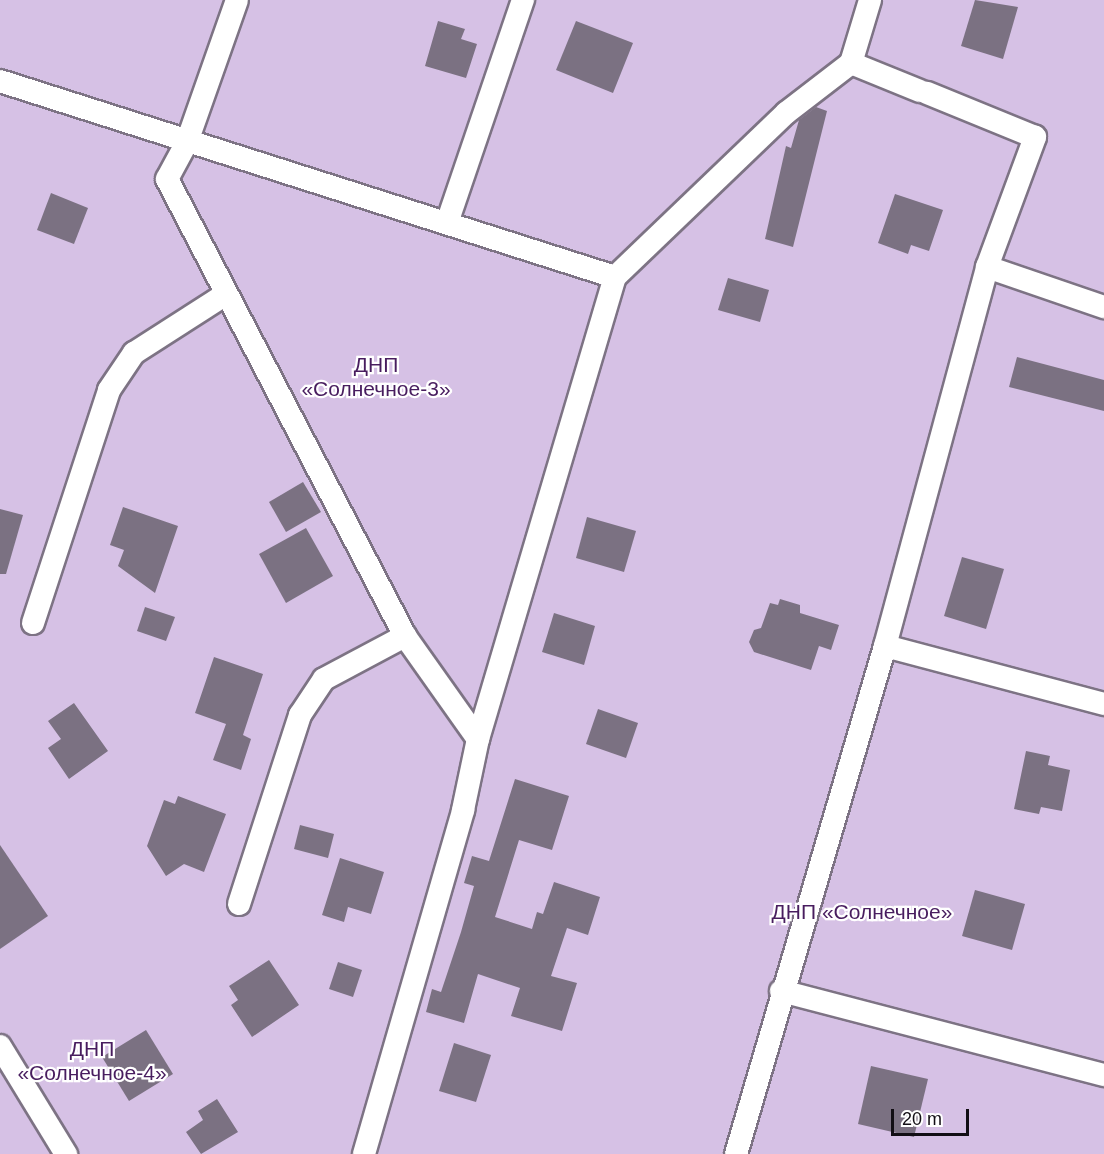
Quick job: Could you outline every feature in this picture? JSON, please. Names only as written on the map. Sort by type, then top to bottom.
[{"type":"street","points":[[237,0],[187,142],[167,178],[405,636],[478,739]]},
{"type":"street","points":[[447,223],[523,0]]},
{"type":"street","points":[[364,1154],[463,810],[478,739],[615,277],[786,113],[850,63],[870,0]]},
{"type":"street","points":[[736,1154],[781,991],[885,646],[987,267],[1035,137],[850,63]]},
{"type":"street","points":[[0,81],[615,277]]},
{"type":"street","points":[[987,267],[1104,307]]},
{"type":"street","points":[[33,623],[110,390],[134,353],[226,294]]},
{"type":"street","points":[[239,904],[300,715],[324,679],[405,636]]},
{"type":"street","points":[[885,646],[1104,704]]},
{"type":"street","points":[[781,991],[1104,1075]]},
{"type":"street","points":[[0,1046],[66,1154]]},
{"type":"green space","name":"ДНП «Солнечное-3»","points":[[0,0],[1104,0],[1104,1154],[0,1154]]},
{"type":"building","points":[[975,0],[1018,7],[1003,59],[961,46]]},
{"type":"building","points":[[438,21],[465,29],[461,39],[477,44],[466,78],[425,66]]},
{"type":"building","points":[[576,21],[633,43],[613,93],[556,70]]},
{"type":"building","points":[[816,107],[827,111],[793,247],[765,239],[786,146],[791,148],[799,120]]},
{"type":"building","points":[[51,193],[88,208],[74,244],[37,230]]},
{"type":"building","points":[[895,194],[943,210],[929,251],[911,245],[908,254],[878,243]]},
{"type":"building","points":[[728,278],[769,290],[760,322],[718,310]]},
{"type":"building","points":[[1017,357],[1104,380],[1104,411],[1009,387]]},
{"type":"building","points":[[303,482],[321,512],[286,532],[269,502]]},
{"type":"building","points":[[123,507],[178,526],[155,593],[118,566],[124,550],[110,545]]},
{"type":"building","points":[[0,509],[23,515],[6,574],[0,574]]},
{"type":"building","points":[[587,517],[636,531],[624,572],[576,558]]},
{"type":"building","points":[[306,528],[333,576],[286,603],[259,554]]},
{"type":"building","points":[[962,557],[1004,569],[986,629],[944,616]]},
{"type":"building","points":[[780,599],[800,605],[800,613],[839,625],[831,650],[819,646],[811,670],[754,652],[749,642],[754,630],[761,628],[770,603],[778,605]]},
{"type":"building","points":[[145,607],[175,617],[166,641],[137,631]]},
{"type":"building","points":[[554,613],[595,626],[584,665],[542,652]]},
{"type":"building","points":[[214,657],[263,674],[243,735],[251,739],[241,770],[213,760],[226,724],[195,713]]},
{"type":"building","points":[[74,703],[108,751],[69,779],[48,748],[61,739],[48,721]]},
{"type":"building","points":[[598,709],[638,723],[626,758],[586,744]]},
{"type":"building","points":[[1026,751],[1050,756],[1048,765],[1070,770],[1062,811],[1041,807],[1039,814],[1014,809]]},
{"type":"building","points":[[515,779],[569,796],[552,850],[519,840],[495,917],[532,929],[537,912],[543,914],[554,882],[600,897],[588,935],[567,928],[551,976],[577,983],[562,1031],[511,1016],[520,988],[478,974],[464,1023],[426,1012],[432,989],[441,992],[461,932],[474,886],[464,883],[472,856],[489,861]]},
{"type":"building","points":[[178,796],[226,814],[204,872],[184,864],[166,876],[147,846],[164,800],[175,804]]},
{"type":"building","points":[[300,825],[334,834],[328,858],[294,849]]},
{"type":"building","points":[[0,845],[48,916],[0,949]]},
{"type":"building","points":[[340,858],[384,872],[371,914],[348,907],[344,922],[322,915]]},
{"type":"building","points":[[975,890],[1025,904],[1012,950],[962,936]]},
{"type":"building","points":[[269,960],[299,1005],[252,1037],[231,1005],[238,1000],[229,986]]},
{"type":"building","points":[[338,962],[362,970],[353,997],[329,989]]},
{"type":"building","points":[[146,1030],[173,1074],[129,1101],[102,1057]]},
{"type":"building","points":[[454,1043],[491,1055],[476,1102],[439,1091]]},
{"type":"building","points":[[871,1066],[928,1079],[914,1137],[858,1124]]},
{"type":"building","points":[[217,1099],[238,1132],[201,1154],[186,1132],[203,1120],[198,1111]]},
{"type":"park label","name":"ДНП «Солнечное»","points":[[862,912]]},
{"type":"park label","name":"ДНП «Солнечное-4»","points":[[92,1061]]}]
